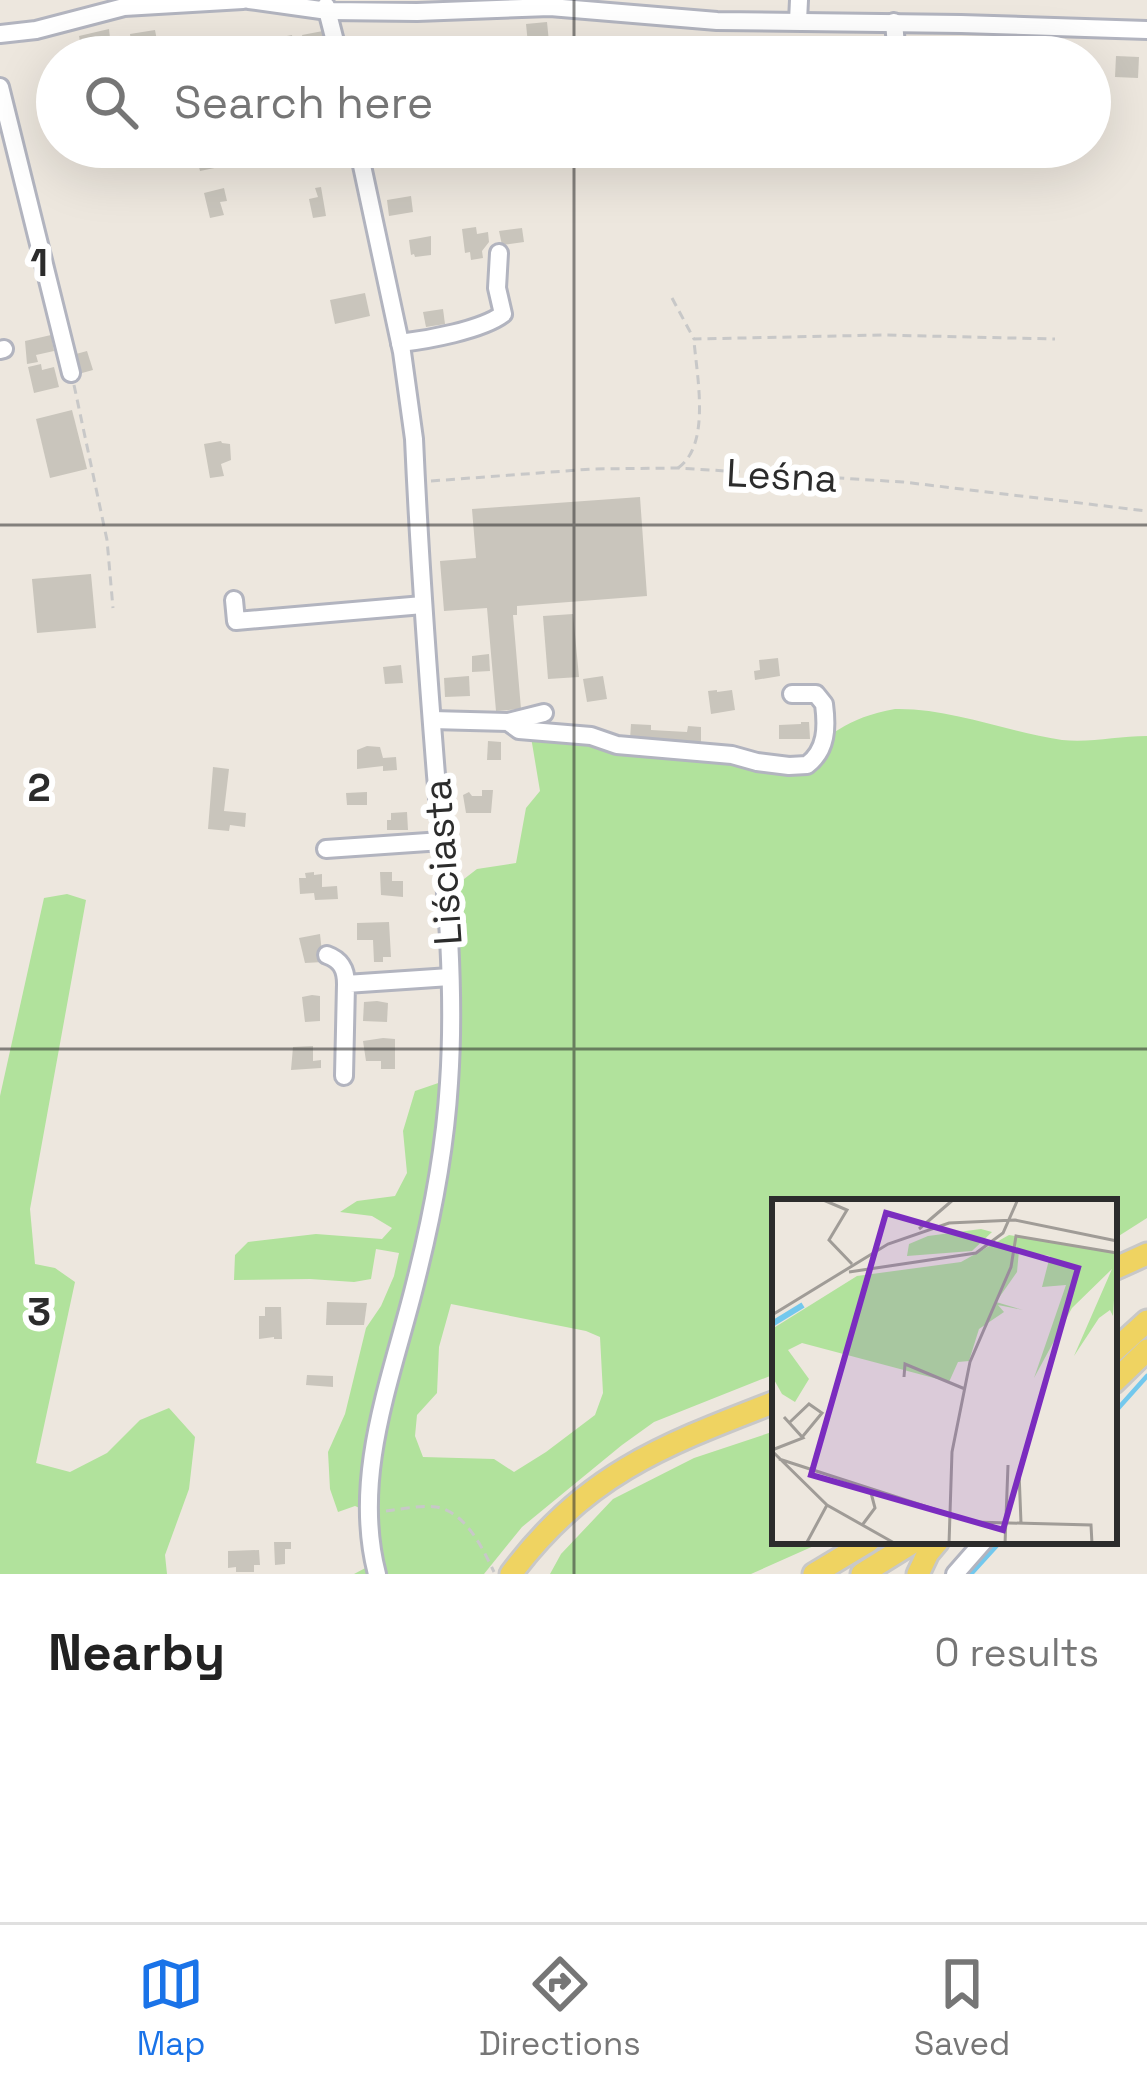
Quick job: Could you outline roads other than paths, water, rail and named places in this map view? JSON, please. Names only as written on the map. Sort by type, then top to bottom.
[{"type":"main road","points":[[1117,1268],[1147,1254]]},
{"type":"main road","points":[[1117,1346],[1147,1321]]},
{"type":"main road","points":[[1117,1379],[1147,1350]]},
{"type":"main road","points":[[511,1574],[544,1533],[616,1473],[676,1440],[772,1403]]},
{"type":"main road","points":[[814,1574],[864,1544]]},
{"type":"main road","points":[[862,1574],[910,1544]]},
{"type":"main road","points":[[918,1574],[936,1544]]},
{"type":"street","points":[[0,34],[36,30],[124,7],[246,0],[417,12],[550,7],[717,21],[1147,30]]},
{"type":"street","points":[[798,21],[800,0]]},
{"type":"street","points":[[326,6],[334,36]]},
{"type":"street","points":[[894,22],[895,36]]},
{"type":"street","points":[[0,87],[71,373]]},
{"type":"street","name":"Liściasta","points":[[362,168],[400,343],[414,439],[450,977],[449,1083],[426,1241],[370,1473],[368,1506],[377,1574]]},
{"type":"street","points":[[400,343],[464,329],[503,314],[497,288],[499,253]]},
{"type":"street","points":[[234,600],[236,621],[423,605]]},
{"type":"street","points":[[508,722],[519,730],[591,736],[617,745],[807,765],[823,742],[824,704],[816,694],[792,694]]},
{"type":"street","points":[[431,720],[508,722],[544,713]]},
{"type":"street","points":[[326,849],[442,841]]},
{"type":"street","points":[[327,955],[338,959],[346,972],[344,1076]]},
{"type":"street","points":[[346,983],[450,977]]},
{"type":"street","points":[[955,1574],[981,1544]]},
{"type":"waterway","points":[[1117,1410],[1147,1376]]},
{"type":"waterway","points":[[971,1574],[998,1544]]}]
